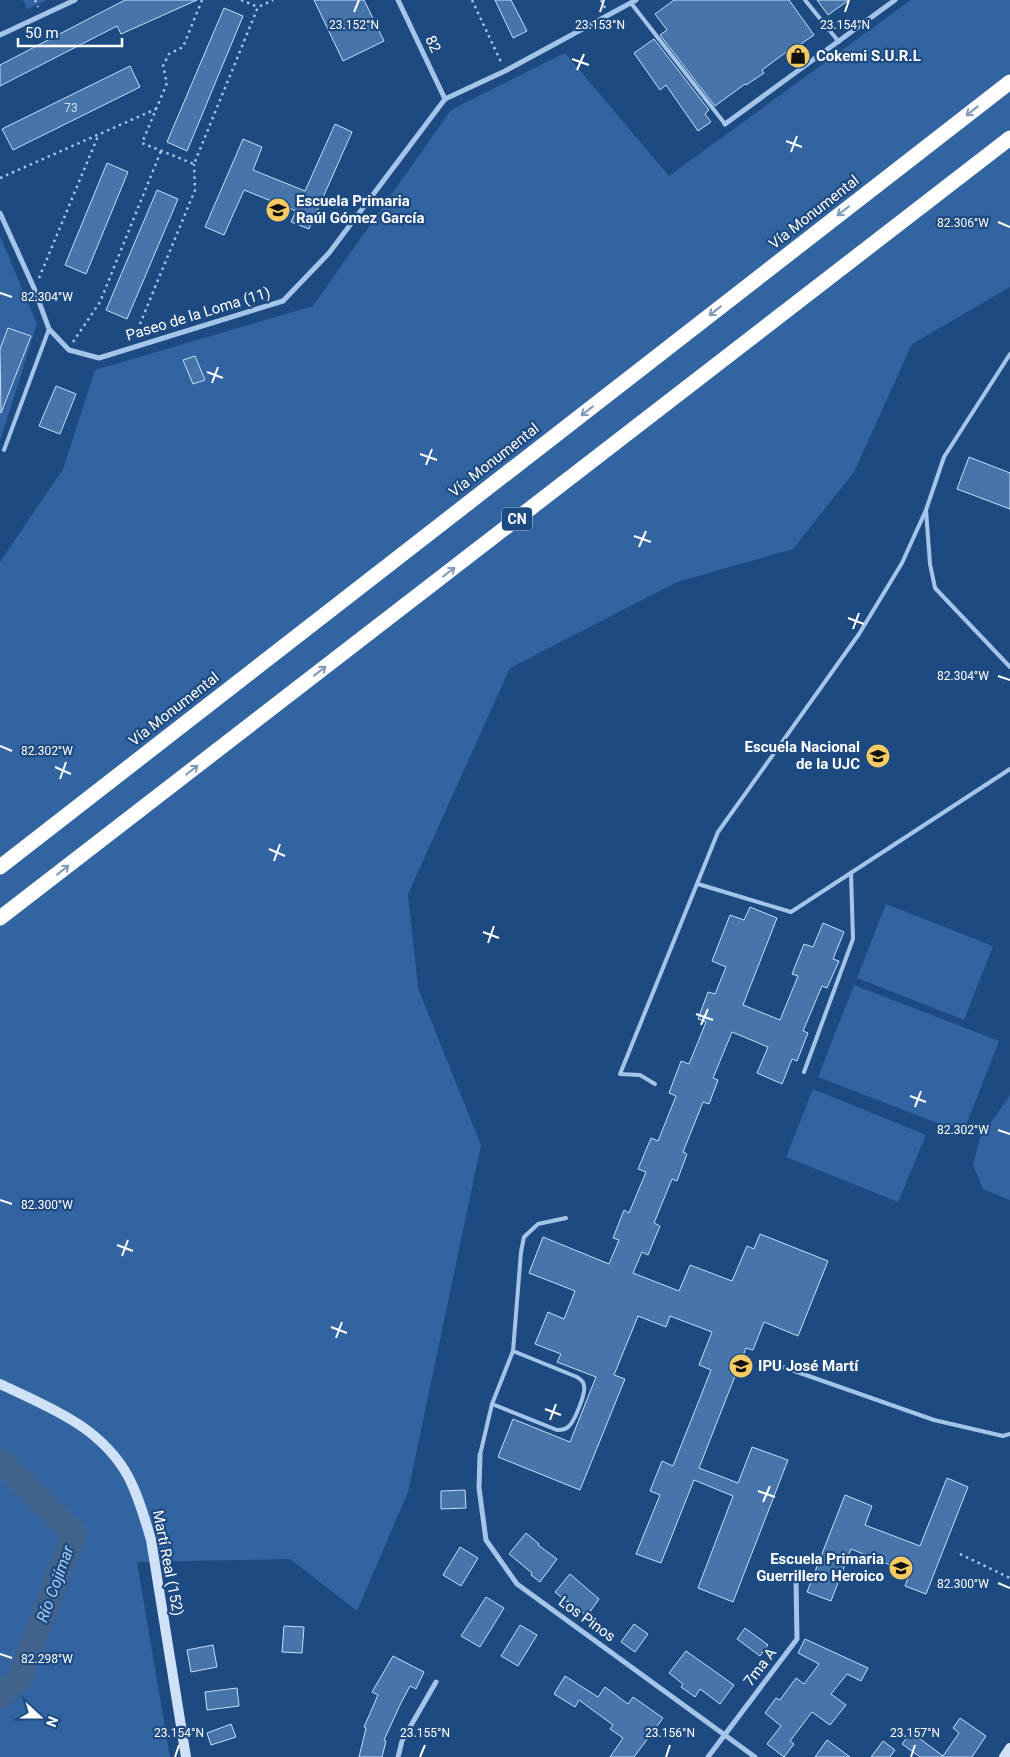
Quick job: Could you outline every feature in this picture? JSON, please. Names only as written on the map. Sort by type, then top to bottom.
[{"type":"highway","name":"Vía Monumental","points":[[0,867],[1010,82]]},
{"type":"highway","name":"CN","points":[[0,918],[1010,138]]},
{"type":"highway","points":[[0,856],[48,829]]},
{"type":"highway","points":[[0,926],[25,899]]},
{"type":"main road","name":"Martí Real (152)","points":[[0,1384],[63,1414],[85,1428],[106,1446],[128,1476],[141,1505],[151,1540],[186,1757]]},
{"type":"main road","points":[[1004,1757],[1010,1748]]},
{"type":"street","points":[[0,35],[75,0]]},
{"type":"street","name":"82","points":[[398,0],[445,99]]},
{"type":"street","name":"Paseo de la Loma (11)","points":[[68,350],[99,358],[283,301],[329,253],[445,99],[505,70],[636,0]]},
{"type":"street","points":[[725,124],[895,0]]},
{"type":"street","points":[[0,213],[34,288],[50,329],[68,350]]},
{"type":"street","name":"Los Pinos","points":[[480,1455],[478,1488],[486,1540],[518,1584],[756,1757]]},
{"type":"street","name":"7ma A","points":[[708,1757],[797,1639],[796,1581]]},
{"type":"street","points":[[398,1757],[402,1741],[436,1682]]},
{"type":"lane","points":[[804,0],[839,42]]},
{"type":"lane","points":[[631,3],[725,124]]},
{"type":"lane","points":[[4,450],[50,329]]},
{"type":"lane","points":[[655,1084],[640,1075],[620,1074],[718,832],[859,634],[902,563],[926,510],[944,457],[1010,354]]},
{"type":"lane","points":[[926,510],[930,564],[935,588],[1010,667]]},
{"type":"lane","points":[[698,884],[791,912],[1010,769]]},
{"type":"lane","points":[[804,1072],[853,939],[851,873]]},
{"type":"lane","points":[[480,1455],[492,1404],[513,1352],[521,1252],[524,1237],[538,1224],[566,1218]]},
{"type":"lane","points":[[492,1404],[557,1430],[568,1428],[576,1414],[584,1392],[582,1380],[513,1352]]},
{"type":"lane","points":[[783,1367],[934,1420],[1004,1436],[1010,1434]]},
{"type":"path","points":[[194,164],[142,143],[167,83],[163,66],[169,54],[183,47],[202,0]]},
{"type":"path","points":[[241,0],[258,7]]},
{"type":"path","points":[[131,348],[195,190],[194,164],[258,7],[273,0]]},
{"type":"path","points":[[472,0],[505,70]]},
{"type":"path","points":[[0,178],[156,109]]},
{"type":"path","points":[[34,288],[99,134]]},
{"type":"path","points":[[68,350],[100,302],[161,151]]},
{"type":"path","points":[[960,1554],[1010,1578]]},
{"type":"shaded area","points":[[23,0],[47,0],[27,9]]},
{"type":"shaded area","points":[[911,0],[1010,0],[1010,287],[912,344],[854,472],[793,549],[677,582],[510,668],[408,894],[418,988],[481,1145],[408,1492],[357,1611],[290,1559],[137,1562],[170,1757],[0,1757],[0,562],[63,469],[95,370],[313,306],[451,110],[565,53],[669,176]]},
{"type":"shaded area","points":[[0,236],[37,324],[0,441]]},
{"type":"shaded area","points":[[886,904],[993,946],[964,1020],[857,978]]},
{"type":"shaded area","points":[[854,985],[999,1041],[963,1133],[818,1077]]},
{"type":"shaded area","points":[[813,1089],[926,1135],[898,1202],[786,1157]]},
{"type":"shaded area","points":[[1010,1095],[1010,1200],[983,1189],[973,1165],[980,1138]]},
{"type":"building","points":[[125,0],[197,0],[121,34],[117,26],[0,86],[0,65]]},
{"type":"building","points":[[314,0],[364,0],[384,41],[343,61]]},
{"type":"building","points":[[495,0],[511,0],[527,31],[513,38]]},
{"type":"building","points":[[674,0],[789,0],[814,35],[798,46],[797,44],[762,70],[764,73],[715,106],[660,35],[667,30],[655,14]]},
{"type":"building","points":[[817,0],[849,0],[828,15]]},
{"type":"building","points":[[224,8],[243,16],[187,151],[167,142]]},
{"type":"building","points":[[654,39],[709,110],[705,114],[711,122],[698,131],[666,85],[660,90],[634,53]]},
{"type":"building","points":[[130,66],[140,87],[13,150],[2,129]]},
{"type":"building","points":[[335,124],[352,132],[309,229],[291,222],[296,211],[244,190],[224,235],[205,227],[243,139],[262,147],[253,170],[305,191]]},
{"type":"building","points":[[107,163],[128,172],[86,274],[65,265]]},
{"type":"building","points":[[157,190],[178,199],[127,319],[106,310]]},
{"type":"building","points":[[8,328],[31,336],[1,413],[0,349]]},
{"type":"building","points":[[195,356],[205,380],[193,384],[183,360]]},
{"type":"building","points":[[56,386],[76,394],[60,434],[39,426]]},
{"type":"building","points":[[969,457],[1010,473],[1010,509],[957,489]]},
{"type":"building","points":[[750,907],[777,918],[743,1005],[780,1020],[798,976],[792,974],[804,944],[813,947],[823,923],[844,932],[833,959],[839,961],[827,988],[822,986],[803,1031],[808,1033],[797,1061],[792,1059],[782,1084],[757,1073],[768,1047],[732,1032],[713,1078],[718,1080],[709,1104],[703,1102],[683,1152],[687,1154],[677,1181],[672,1179],[654,1223],[660,1226],[648,1255],[642,1252],[633,1273],[679,1291],[690,1265],[732,1281],[747,1246],[754,1249],[760,1234],[828,1261],[798,1336],[764,1322],[753,1350],[746,1348],[699,1468],[738,1483],[752,1447],[788,1460],[733,1602],[698,1588],[733,1496],[694,1480],[661,1563],[636,1554],[660,1495],[650,1491],[662,1461],[673,1466],[711,1370],[699,1365],[712,1332],[670,1316],[666,1327],[638,1316],[614,1375],[625,1379],[580,1490],[498,1457],[513,1419],[570,1442],[596,1377],[557,1362],[561,1354],[535,1344],[548,1312],[564,1319],[575,1291],[529,1273],[543,1237],[609,1264],[619,1240],[613,1238],[624,1210],[629,1213],[646,1172],[638,1169],[651,1138],[658,1141],[676,1096],[669,1093],[681,1061],[689,1064],[706,1022],[698,1019],[708,992],[715,994],[726,967],[712,961],[730,915],[744,920]]},
{"type":"building","points":[[947,1478],[968,1487],[926,1594],[905,1586],[910,1573],[851,1549],[831,1601],[807,1592],[845,1495],[872,1506],[865,1525],[920,1546]]},
{"type":"building","points":[[465,1490],[466,1508],[441,1509],[441,1491]]},
{"type":"building","points":[[526,1533],[557,1559],[540,1582],[509,1554]]},
{"type":"building","points":[[460,1547],[478,1558],[461,1586],[443,1575]]},
{"type":"building","points":[[570,1574],[599,1599],[587,1616],[555,1592]]},
{"type":"building","points":[[486,1597],[504,1608],[480,1647],[461,1636]]},
{"type":"building","points":[[634,1624],[648,1634],[635,1652],[621,1642]]},
{"type":"building","points":[[520,1625],[537,1635],[518,1666],[501,1656]]},
{"type":"building","points":[[284,1626],[304,1627],[302,1653],[282,1652]]},
{"type":"building","points":[[745,1628],[768,1645],[760,1656],[737,1639]]},
{"type":"building","points":[[805,1639],[868,1668],[861,1681],[847,1674],[831,1694],[846,1705],[830,1725],[812,1712],[790,1741],[794,1744],[784,1757],[767,1744],[781,1726],[765,1713],[776,1698],[780,1700],[796,1678],[804,1684],[819,1664],[798,1653]]},
{"type":"building","points":[[213,1645],[217,1667],[191,1672],[187,1650]]},
{"type":"building","points":[[686,1651],[734,1685],[720,1704],[700,1689],[695,1697],[681,1687],[683,1684],[669,1673]]},
{"type":"building","points":[[393,1656],[424,1672],[416,1689],[410,1686],[400,1705],[384,1740],[386,1741],[382,1757],[359,1757],[366,1728],[364,1727],[378,1695],[372,1692]]},
{"type":"building","points":[[565,1676],[598,1697],[605,1687],[628,1704],[633,1697],[663,1718],[634,1757],[610,1757],[623,1738],[610,1729],[613,1725],[579,1700],[575,1707],[554,1694]]},
{"type":"building","points":[[237,1688],[239,1706],[207,1710],[205,1692]]},
{"type":"building","points":[[960,1718],[986,1736],[972,1757],[920,1757],[902,1744],[911,1732],[943,1756],[959,1733],[953,1728]]},
{"type":"building","points":[[231,1724],[236,1737],[211,1745],[207,1733]]},
{"type":"building","points":[[827,1740],[850,1757],[815,1757]]},
{"type":"building","points":[[883,1741],[895,1750],[890,1757],[871,1757]]},
{"type":"waterway","name":"Río Cojímar","points":[[0,1461],[74,1533],[20,1678],[0,1696]]},
{"type":"place","name":"Cokemi S.U.R.L","points":[[798,56]]},
{"type":"place","name":"Escuela Primaria Raúl Gómez García","points":[[278,210]]},
{"type":"place","name":"Escuela Nacional de la UJC","points":[[878,756]]},
{"type":"place","name":"IPU José Martí","points":[[741,1366]]},
{"type":"place","name":"Escuela Primaria Guerrillero Heroico","points":[[901,1568]]}]
